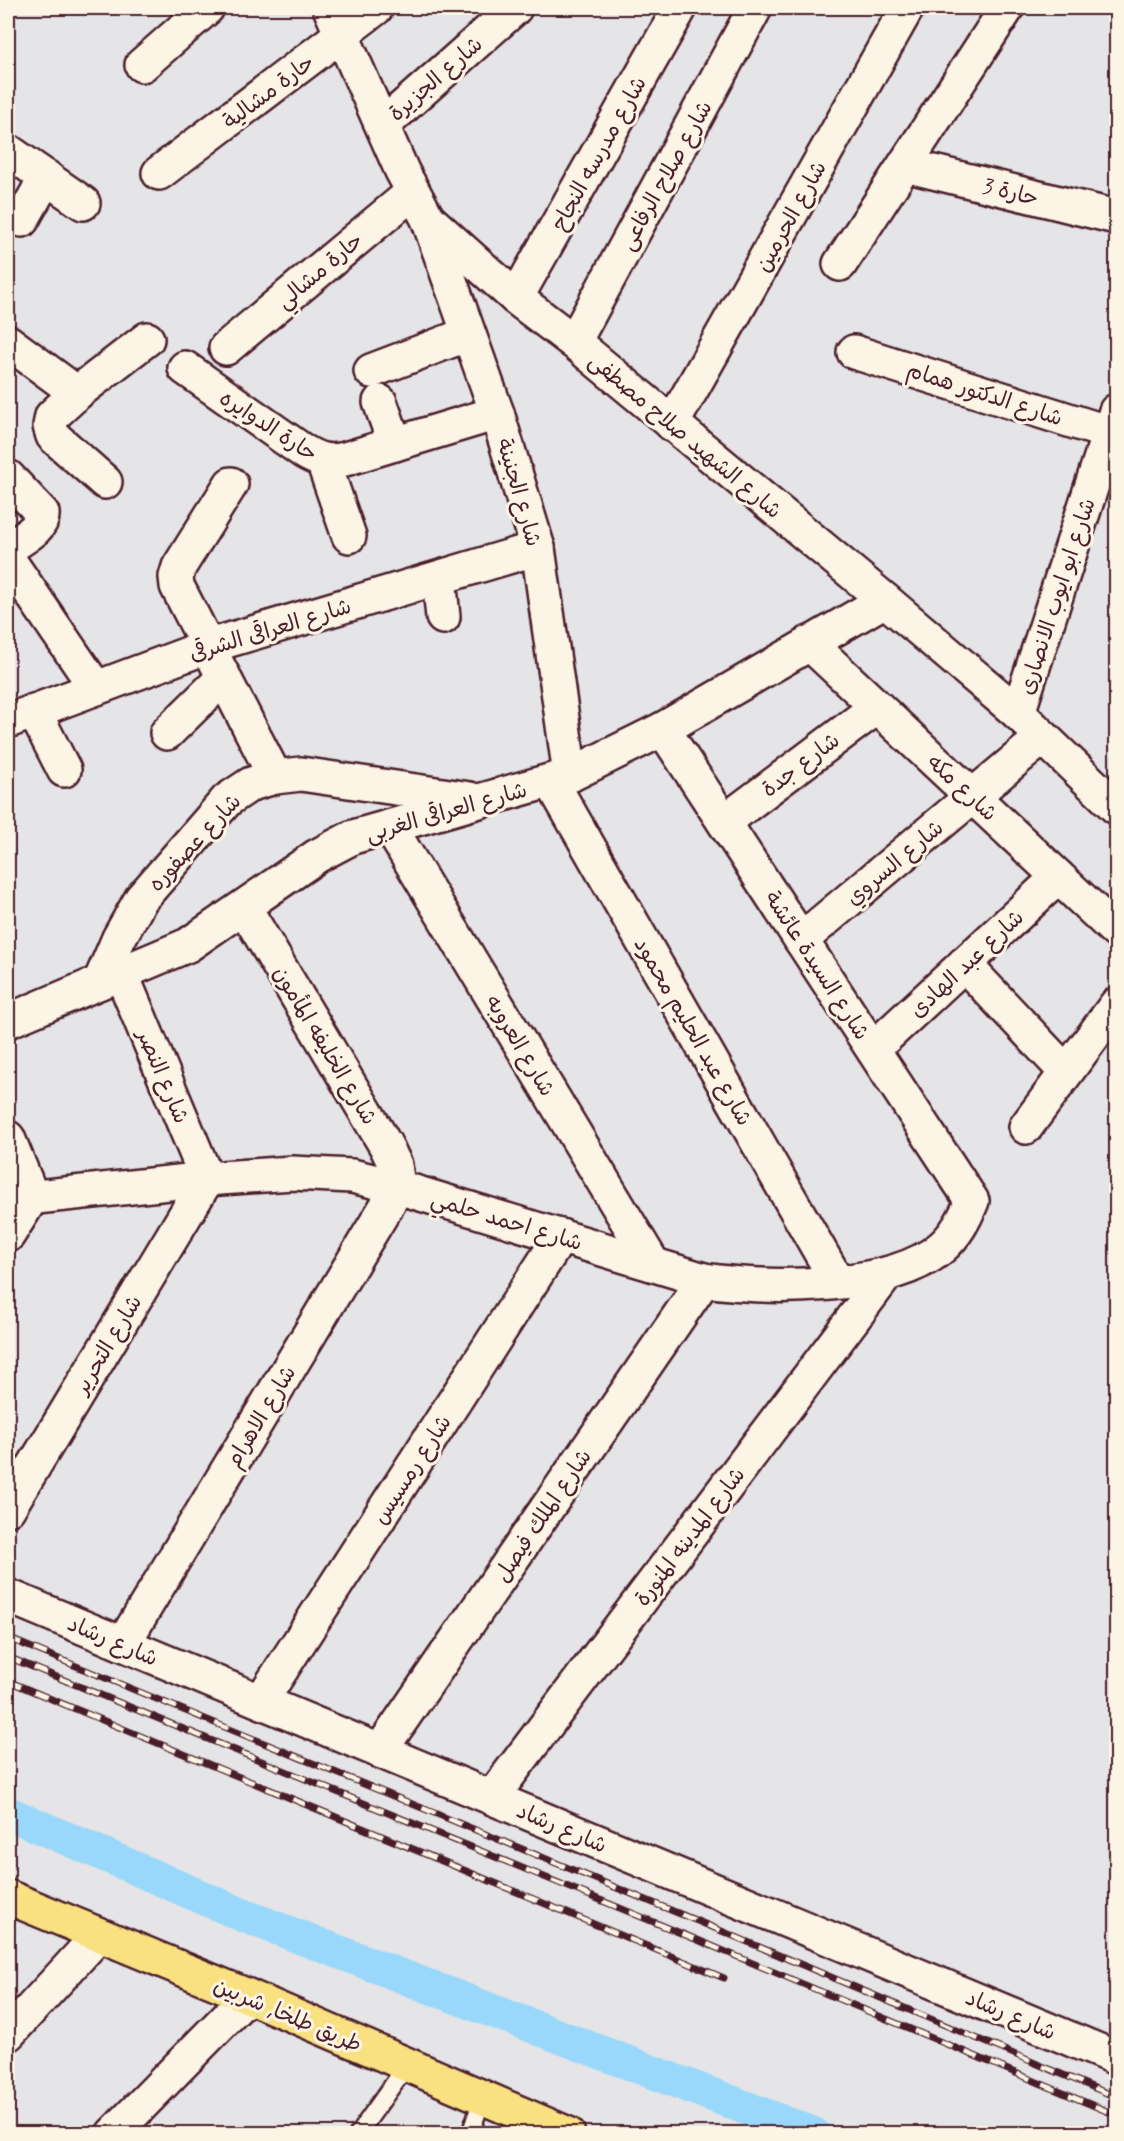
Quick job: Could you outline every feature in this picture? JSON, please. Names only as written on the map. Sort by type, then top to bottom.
[{"type":"main road","name":"طريق طلخا, شربين","points":[[8,1897],[248,1996],[568,2133]]},
{"type":"street","points":[[142,64],[207,8]]},
{"type":"street","name":"حارة مشالية","points":[[159,173],[336,21],[376,8]]},
{"type":"street","name":"شارع الجزيرة","points":[[382,125],[515,8]]},
{"type":"street","name":"شارع مدرسه النجاح","points":[[516,298],[680,8]]},
{"type":"street","name":"شارع صلاح الرفاعى","points":[[574,342],[755,8]]},
{"type":"street","name":"شارع الحرمين","points":[[672,424],[907,8]]},
{"type":"street","points":[[840,264],[1007,8]]},
{"type":"street","name":"شارع الشهيد صلاح مصطفى","points":[[336,21],[420,206],[516,298],[574,342],[1018,713],[1116,807]]},
{"type":"street","points":[[8,151],[83,203]]},
{"type":"street","name":"حارة 3","points":[[905,165],[1116,217]]},
{"type":"street","points":[[22,220],[46,177]]},
{"type":"street","name":"شارع الجنينة","points":[[420,206],[497,413],[538,548],[560,778]]},
{"type":"street","name":"حارة مشالي","points":[[226,348],[420,206]]},
{"type":"street","points":[[395,444],[375,387],[468,334]]},
{"type":"street","points":[[105,482],[52,436],[50,426],[52,416],[77,393],[147,339]]},
{"type":"street","points":[[8,342],[77,393]]},
{"type":"street","name":"شارع الدكتور همام","points":[[854,352],[1114,426]]},
{"type":"street","name":"حارة الدوايره","points":[[185,368],[303,451],[323,461],[334,462],[345,459],[497,413]]},
{"type":"street","name":"شارع ابو ايوب الانصارى","points":[[1018,713],[1114,426]]},
{"type":"street","points":[[323,461],[349,536]]},
{"type":"street","points":[[8,477],[42,513],[43,517],[40,525],[8,548]]},
{"type":"street","points":[[231,484],[179,567],[176,577],[177,586],[275,777]]},
{"type":"street","name":"شارع العراقى الشرقى","points":[[21,716],[209,646],[538,548]]},
{"type":"street","points":[[8,558],[96,688]]},
{"type":"street","points":[[439,578],[443,617]]},
{"type":"street","name":"شارع العراقى الغربى","points":[[8,1021],[188,945],[317,856],[353,837],[560,778],[663,729],[885,600]]},
{"type":"street","name":"شارع مكه","points":[[809,643],[1116,931]]},
{"type":"street","points":[[167,733],[224,676]]},
{"type":"street","name":"شارع جدة","points":[[724,822],[877,707]]},
{"type":"street","points":[[21,716],[64,770]]},
{"type":"street","name":"شارع السيدة عائشة","points":[[663,729],[972,1201]]},
{"type":"street","name":"شارع السروي","points":[[801,939],[1043,737]]},
{"type":"street","name":"شارع عصفوره","points":[[111,977],[119,938],[141,899],[227,800],[251,784],[275,777],[301,774],[480,801]]},
{"type":"street","name":"شارع عبد الحليم محمود","points":[[560,778],[837,1281]]},
{"type":"street","name":"شارع العروبه","points":[[390,827],[653,1264]]},
{"type":"street","name":"شارع عبد الهادى","points":[[873,1049],[1058,877]]},
{"type":"street","name":"شارع الخليفه المأمون","points":[[244,907],[386,1146],[395,1165],[398,1187]]},
{"type":"street","points":[[964,964],[1066,1072]]},
{"type":"street","name":"شارع النصر","points":[[111,977],[207,1179]]},
{"type":"street","points":[[1026,1127],[1116,1005]]},
{"type":"street","points":[[8,1138],[20,1198],[8,1235]]},
{"type":"street","name":"شارع احمد حلمي","points":[[20,1198],[207,1179],[292,1173],[352,1176],[398,1187],[704,1280],[764,1285],[861,1281],[886,1275],[914,1264],[940,1249],[963,1221],[972,1201]]},
{"type":"street","name":"شارع التحرير","points":[[8,1509],[207,1179]]},
{"type":"street","name":"شارع الاهرام","points":[[123,1644],[398,1187]]},
{"type":"street","name":"شارع رمسيس","points":[[261,1701],[561,1236]]},
{"type":"street","name":"شارع المدينه المنورة","points":[[492,1797],[886,1275]]},
{"type":"street","name":"شارع الملك فيصل","points":[[381,1751],[704,1280]]},
{"type":"street","name":"شارع رشاد","points":[[8,1596],[1116,2058]]},
{"type":"street","points":[[8,2034],[99,1935]]},
{"type":"street","points":[[113,2133],[248,1996]]},
{"type":"lane","points":[[358,2133],[407,2065]]},
{"type":"lane","points":[[470,2133],[483,2097]]},
{"type":"waterway","points":[[8,1813],[245,1916],[814,2134]]},
{"type":"railway","points":[[8,1638],[712,1927],[1116,2097]]},
{"type":"railway","points":[[8,1657],[700,1941],[1116,2115]]},
{"type":"railway","points":[[8,1681],[724,1978]]}]
